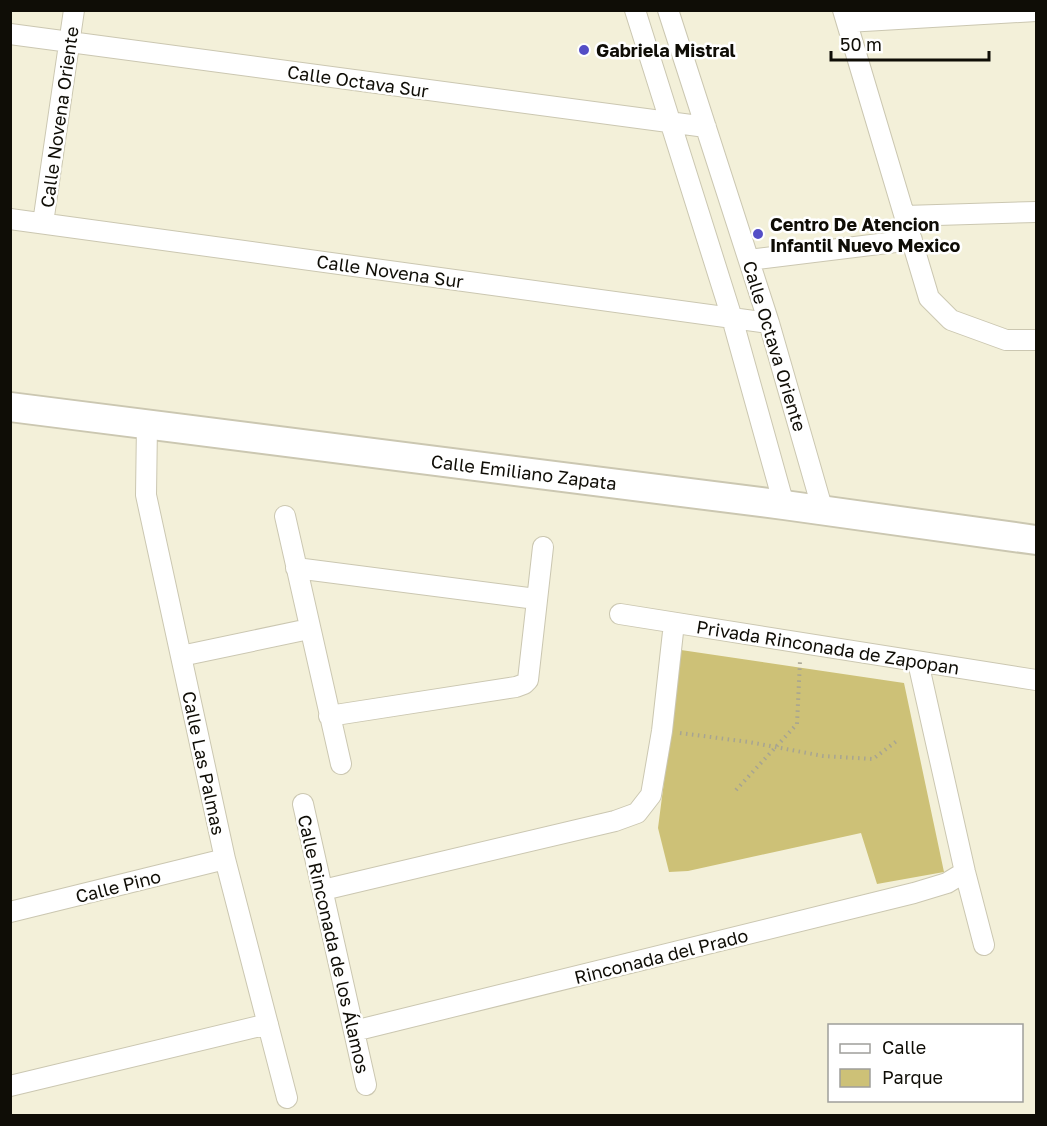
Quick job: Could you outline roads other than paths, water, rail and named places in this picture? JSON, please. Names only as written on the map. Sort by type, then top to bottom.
[{"type":"street","name":"Calle Novena Oriente","points":[[43,223],[74,10]]},
{"type":"street","name":"Calle Octava Oriente","points":[[636,10],[732,318],[784,505]]},
{"type":"street","name":"Calle Octava Oriente","points":[[668,10],[770,323],[823,511]]},
{"type":"street","points":[[1036,11],[845,16],[929,297],[951,320],[1006,340],[1036,340]]},
{"type":"street","name":"Calle Octava Sur","points":[[10,34],[706,127]]},
{"type":"street","points":[[904,216],[1036,212]]},
{"type":"street","name":"Calle Novena Sur","points":[[10,219],[770,323]]},
{"type":"street","points":[[749,261],[912,240]]},
{"type":"street","name":"Calle Emiliano Zapata","points":[[10,407],[784,505],[1036,540]]},
{"type":"street","name":"Calle Las Palmas","points":[[147,424],[146,495],[225,860],[286,1098]]},
{"type":"street","points":[[285,516],[341,764]]},
{"type":"street","points":[[329,716],[524,684],[528,680],[543,547]]},
{"type":"street","points":[[296,568],[536,599]]},
{"type":"street","name":"Privada Rinconada de Zapopan","points":[[620,614],[1036,680]]},
{"type":"street","points":[[323,890],[637,813],[651,795],[662,730],[674,623]]},
{"type":"street","points":[[182,663],[311,636]]},
{"type":"street","points":[[918,662],[965,872],[984,945]]},
{"type":"street","name":"Calle Rinconada de los Álamos","points":[[303,804],[366,1085]]},
{"type":"street","name":"Calle Pino","points":[[10,912],[225,860]]},
{"type":"street","name":"Rinconada del Prado","points":[[354,1031],[914,893],[947,883],[965,872]]},
{"type":"street","points":[[10,1086],[268,1024]]},
{"type":"place","name":"Gabriela Mistral","points":[[584,50]]},
{"type":"place","name":"Centro De Atencion Infantil Nuevo Mexico","points":[[758,234]]}]
